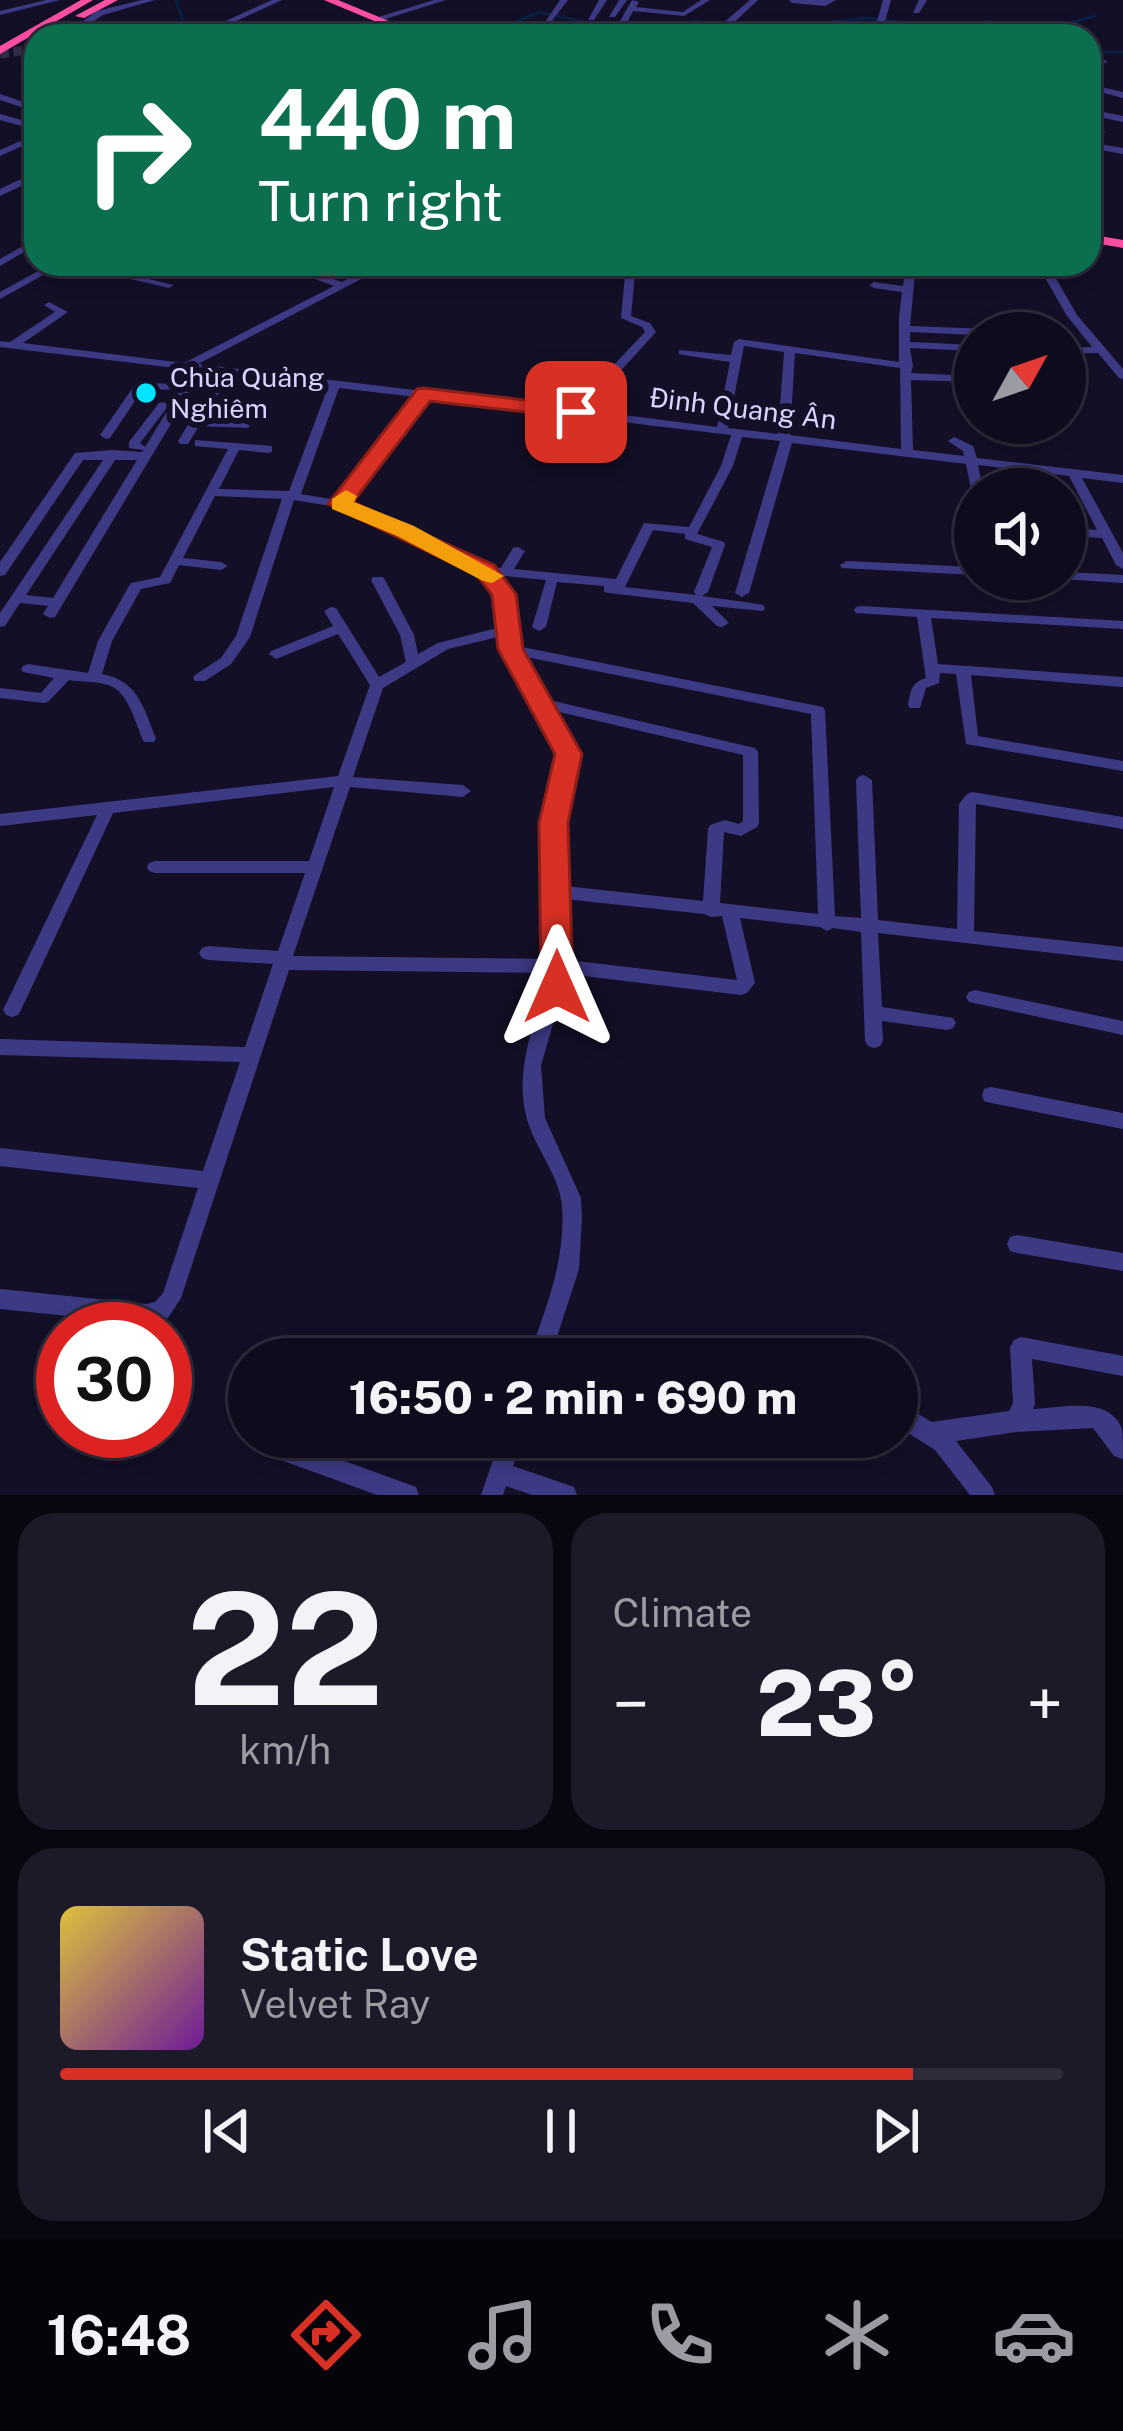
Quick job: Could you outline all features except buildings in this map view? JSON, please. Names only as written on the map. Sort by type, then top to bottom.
[{"type":"highway","points":[[55,24],[96,1]]},
{"type":"highway","points":[[74,24],[96,1]]},
{"type":"highway","points":[[324,2],[380,24]]},
{"type":"highway","points":[[370,21],[375,24]]},
{"type":"street","points":[[0,3],[11,0]]},
{"type":"street","points":[[0,13],[56,0]]},
{"type":"street","points":[[86,24],[100,13],[152,0]]},
{"type":"street","points":[[222,24],[278,0]]},
{"type":"street","points":[[359,24],[442,0]]},
{"type":"street","points":[[591,18],[603,0]]},
{"type":"street","points":[[612,15],[623,0]]},
{"type":"street","points":[[634,4],[683,14],[706,0]]},
{"type":"street","points":[[727,24],[754,0]]},
{"type":"street","points":[[792,1],[825,4],[832,0]]},
{"type":"street","points":[[916,10],[923,0]]},
{"type":"street","points":[[92,24],[136,14]]},
{"type":"street","points":[[0,296],[36,276]]},
{"type":"street","points":[[124,276],[169,286]]},
{"type":"street","points":[[314,276],[343,286]]},
{"type":"street","points":[[18,598],[54,608],[142,451],[186,387],[192,368],[361,276]]},
{"type":"street","points":[[568,448],[580,412],[651,332],[646,325],[626,318],[630,276]]},
{"type":"street","points":[[908,453],[904,329],[910,276]]},
{"type":"street","points":[[1050,276],[1072,316],[1123,376]]},
{"type":"street","points":[[874,285],[908,290]]},
{"type":"street","points":[[6,345],[63,312],[49,304]]},
{"type":"street","points":[[904,329],[954,331]]},
{"type":"street","points":[[722,430],[739,342],[954,377]]},
{"type":"street","name":"Đinh Quang Ân","points":[[6,345],[1030,468]]},
{"type":"street","points":[[905,345],[954,348]]},
{"type":"street","points":[[742,593],[786,438],[790,349]]},
{"type":"street","points":[[1086,350],[1099,350]]},
{"type":"street","points":[[683,352],[734,359]]},
{"type":"street","points":[[227,371],[194,422],[191,442],[268,449]]},
{"type":"street","points":[[200,678],[226,661],[243,637],[335,383]]},
{"type":"street","points":[[106,435],[140,385],[186,387]]},
{"type":"street","points":[[340,504],[424,394]]},
{"type":"street","points":[[127,402],[170,406]]},
{"type":"street","points":[[194,422],[244,426]]},
{"type":"street","points":[[699,596],[719,545],[691,537],[692,531],[722,478],[739,432]]},
{"type":"street","points":[[961,444],[968,447],[972,468]]},
{"type":"street","points":[[94,679],[105,640],[136,586],[163,582],[235,447]]},
{"type":"street","points":[[0,572],[76,458],[142,451]]},
{"type":"street","points":[[0,622],[113,454]]},
{"type":"street","name":"Đinh Quang Ân","points":[[1086,475],[1123,479]]},
{"type":"street","points":[[212,492],[292,495],[340,504],[494,573],[699,596],[758,608]]},
{"type":"street","points":[[1086,497],[1123,565]]},
{"type":"street","points":[[494,573],[620,584],[649,526],[692,531]]},
{"type":"street","points":[[1086,533],[1106,534]]},
{"type":"street","points":[[494,573],[518,550]]},
{"type":"street","points":[[50,552],[86,555]]},
{"type":"street","points":[[175,561],[221,566]]},
{"type":"street","points":[[848,565],[954,570]]},
{"type":"street","points":[[494,573],[504,594],[509,640],[568,754],[554,823],[560,966],[532,1066],[536,1118],[571,1198],[572,1217],[569,1269],[546,1338]]},
{"type":"street","points":[[1086,577],[1123,579]]},
{"type":"street","points":[[378,580],[407,635],[404,640],[413,663]]},
{"type":"street","points":[[539,627],[551,583]]},
{"type":"street","points":[[699,596],[722,623]]},
{"type":"street","points":[[861,610],[1123,625]]},
{"type":"street","points":[[331,611],[376,685]]},
{"type":"street","points":[[915,705],[920,685],[934,680],[922,614]]},
{"type":"street","points":[[276,654],[341,628]]},
{"type":"street","points":[[0,1299],[146,1314],[161,1311],[171,1298],[206,1180],[376,685],[443,646],[509,640],[818,710],[827,924]]},
{"type":"street","points":[[934,668],[1123,682]]},
{"type":"street","points":[[28,669],[94,679],[112,677],[122,683],[149,737]]},
{"type":"street","points":[[963,670],[971,740],[1123,766]]},
{"type":"street","points":[[0,692],[44,698],[64,676]]},
{"type":"street","points":[[208,953],[284,961],[560,966],[741,988],[746,983],[720,912],[716,830],[741,830],[751,823],[751,752],[541,704]]},
{"type":"street","points":[[864,780],[874,1041]]},
{"type":"street","points":[[0,820],[340,781],[463,791]]},
{"type":"street","points":[[965,937],[967,804],[972,798],[1123,823]]},
{"type":"street","points":[[12,1010],[108,808]]},
{"type":"street","points":[[155,867],[314,867]]},
{"type":"street","points":[[554,891],[1123,954]]},
{"type":"street","points":[[974,997],[1123,1028]]},
{"type":"street","points":[[873,1013],[947,1023]]},
{"type":"street","points":[[0,1047],[251,1055]]},
{"type":"street","points":[[992,1095],[1123,1120]]},
{"type":"street","points":[[0,1157],[206,1180]]},
{"type":"street","points":[[1017,1244],[1123,1262]]},
{"type":"street","points":[[1016,1421],[1024,1404],[1022,1347],[1123,1366]]},
{"type":"street","points":[[932,1433],[1016,1421],[1093,1417],[1102,1420],[1123,1448]]},
{"type":"street","points":[[918,1425],[932,1433],[984,1495]]},
{"type":"street","points":[[305,1458],[407,1495]]},
{"type":"street","points":[[496,1484],[566,1495]]},
{"type":"waterway","points":[[176,0],[187,24]]},
{"type":"waterway","points":[[504,24],[539,12],[594,24]]},
{"type":"waterway","points":[[1067,24],[1095,16]]},
{"type":"waterway","points":[[816,24],[866,18],[915,24]]},
{"type":"waterway","points":[[679,24],[704,24]]},
{"type":"waterway","points":[[971,24],[999,24]]},
{"type":"waterway","points":[[1101,52],[1123,52]]},
{"type":"tunnel","points":[[0,54],[24,50]]},
{"type":"slow traffic","points":[[346,496],[340,504],[492,576]]},
{"type":"place","name":"Chùa Quảng Nghiêm","points":[[146,393]]},
{"type":"route","points":[[557,987],[554,823],[568,754],[510,649],[504,594],[485,570],[340,504],[424,394],[576,412]]}]
